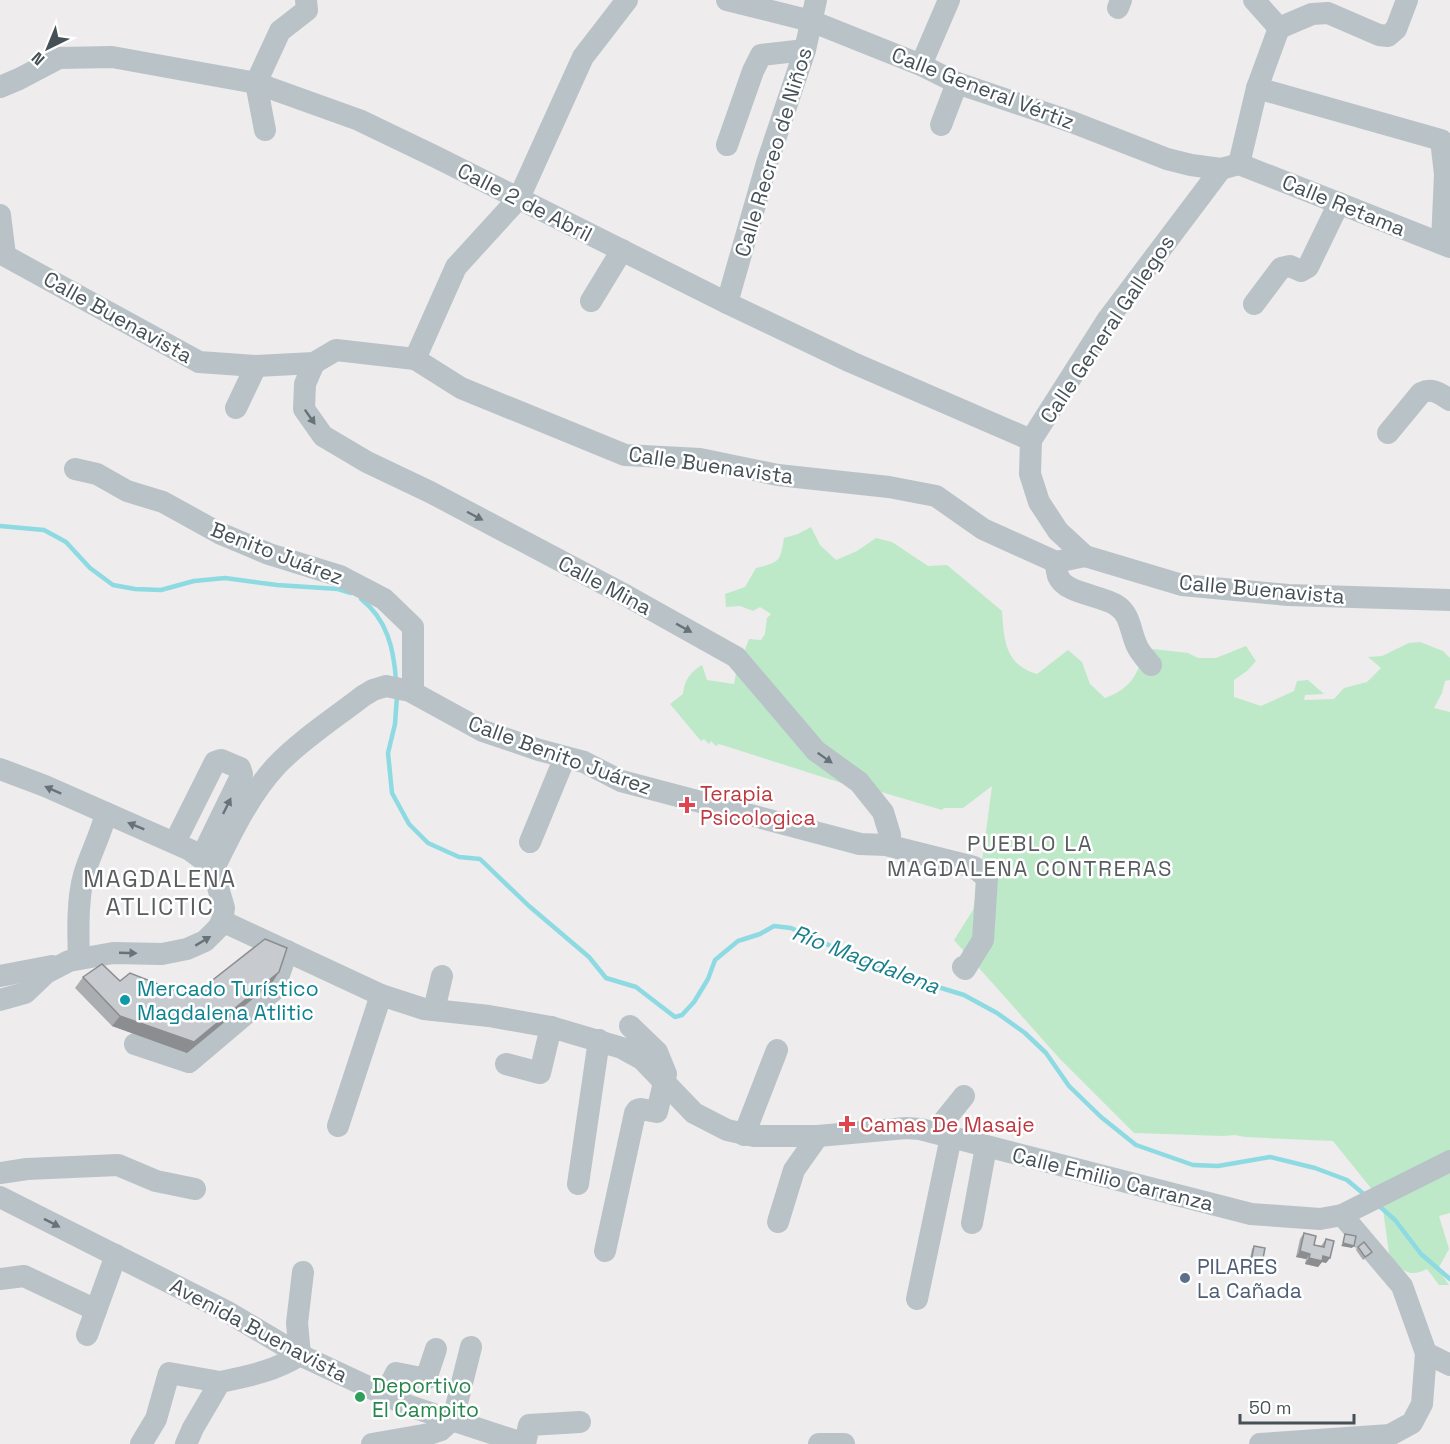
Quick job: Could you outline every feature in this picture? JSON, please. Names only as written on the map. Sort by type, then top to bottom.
[{"type":"street","points":[[265,130],[256,83],[280,31],[307,10],[306,0]]},
{"type":"street","points":[[415,359],[456,267],[519,198],[583,57],[627,0]]},
{"type":"street","name":"Calle General Vértiz","points":[[727,0],[814,11],[957,83],[1072,122],[1167,159],[1191,165],[1230,166]]},
{"type":"street","points":[[921,65],[949,0]]},
{"type":"street","points":[[1254,0],[1279,28]]},
{"type":"street","points":[[1230,166],[1268,52],[1279,28],[1319,13],[1328,14],[1379,35],[1388,36],[1396,29],[1407,0]]},
{"type":"street","name":"Calle Recreo de Niños","points":[[727,303],[767,163],[805,50],[814,11]]},
{"type":"street","points":[[728,145],[753,71],[761,55],[805,50]]},
{"type":"street","name":"Calle 2 de Abril","points":[[0,87],[59,58],[112,57],[256,83],[359,120],[727,303],[851,362],[1031,440]]},
{"type":"street","points":[[941,125],[957,83]]},
{"type":"street","points":[[1257,88],[1437,138],[1442,144],[1448,174],[1446,245]]},
{"type":"street","name":"Calle Retama","points":[[1230,166],[1338,203],[1446,245]]},
{"type":"street","name":"Calle General Gallegos","points":[[1085,556],[1058,531],[1039,502],[1030,474],[1031,440],[1108,320],[1230,166]]},
{"type":"street","points":[[1254,304],[1281,268],[1290,266],[1301,271],[1305,270],[1338,203]]},
{"type":"street","points":[[0,215],[2,254]]},
{"type":"street","points":[[591,301],[622,250]]},
{"type":"street","name":"Calle Buenavista","points":[[2,254],[199,362],[256,366],[314,363],[336,350],[415,359],[461,388],[625,455],[700,459],[778,475],[889,487],[936,496],[983,529],[1056,562],[1085,556],[1182,585],[1288,595],[1450,600]]},
{"type":"street","name":"Calle Mina","points":[[314,363],[305,384],[304,409],[323,436],[367,462],[430,492],[565,563],[736,657],[816,752],[860,782],[883,812],[890,835],[886,845]]},
{"type":"street","points":[[236,408],[256,366]]},
{"type":"street","points":[[1388,433],[1421,393],[1428,390],[1435,391],[1450,400]]},
{"type":"street","name":"Benito Juárez","points":[[75,469],[97,474],[128,491],[163,502],[219,533],[269,554],[340,576],[384,600],[412,627],[412,691]]},
{"type":"street","points":[[1056,562],[1059,577],[1063,583],[1071,588],[1108,600],[1121,608],[1128,618],[1136,644],[1151,665]]},
{"type":"street","name":"Calle Benito Juárez","points":[[207,864],[277,765],[363,696],[386,686],[412,691],[483,731],[584,762],[629,783],[860,844],[886,845],[974,867],[987,878],[983,940],[965,969],[963,967]]},
{"type":"street","points":[[530,842],[566,757]]},
{"type":"street","points":[[175,842],[215,762],[221,760],[240,768],[242,774],[207,864]]},
{"type":"street","points":[[0,769],[175,842],[207,864],[224,908],[222,921],[213,935],[187,949],[162,954],[113,953],[0,976]]},
{"type":"street","points":[[0,1000],[25,993],[35,982],[69,962],[78,922],[83,876],[101,833],[106,813]]},
{"type":"street","name":"Calle Emilio Carranza","points":[[222,921],[381,994],[424,1009],[489,1016],[551,1027],[622,1048],[642,1059],[694,1113],[727,1130],[744,1135],[754,1137],[818,1136],[906,1128],[943,1135],[1251,1214],[1320,1219],[1359,1207]]},
{"type":"street","points":[[135,1044],[189,1062],[274,990],[287,951]]},
{"type":"street","points":[[434,1010],[442,976]]},
{"type":"street","points":[[338,1126],[381,994]]},
{"type":"street","points":[[605,1251],[635,1113],[641,1109],[657,1112],[666,1074],[657,1052],[630,1026]]},
{"type":"street","points":[[506,1064],[540,1073],[551,1027]]},
{"type":"street","points":[[578,1184],[599,1040]]},
{"type":"street","points":[[744,1135],[777,1050]]},
{"type":"street","points":[[917,1299],[943,1135],[964,1096]]},
{"type":"street","points":[[778,1222],[794,1170],[818,1136]]},
{"type":"street","points":[[972,1223],[986,1147]]},
{"type":"street","points":[[1260,1444],[1390,1435],[1412,1423],[1422,1404],[1426,1353],[1402,1286],[1359,1207],[1450,1161]]},
{"type":"street","points":[[0,1173],[118,1165],[156,1181],[195,1189]]},
{"type":"street","name":"Avenida Buenavista","points":[[0,1197],[226,1311],[300,1355],[385,1395],[409,1406],[525,1444]]},
{"type":"street","points":[[87,1335],[116,1255]]},
{"type":"street","points":[[141,1444],[156,1419],[169,1373],[220,1382],[261,1374],[282,1366],[300,1355],[297,1323],[303,1272]]},
{"type":"street","points":[[0,1279],[24,1276],[96,1310]]},
{"type":"street","points":[[372,1444],[429,1434],[441,1430],[453,1419],[471,1347]]},
{"type":"street","points":[[385,1395],[396,1373],[426,1379],[436,1349]]},
{"type":"street","points":[[1426,1353],[1450,1365]]},
{"type":"street","points":[[186,1444],[220,1382]]},
{"type":"street","points":[[525,1444],[529,1425],[580,1422]]},
{"type":"street","points":[[433,1444],[478,1427]]},
{"type":"green space","points":[[811,527],[820,545],[836,560],[857,551],[876,538],[892,542],[928,566],[947,565],[1002,611],[1008,650],[1018,664],[1037,674],[1068,650],[1082,662],[1090,684],[1105,698],[1127,686],[1136,674],[1144,651],[1153,649],[1188,653],[1198,658],[1216,658],[1246,646],[1256,661],[1234,680],[1234,697],[1261,706],[1294,691],[1297,681],[1308,680],[1324,694],[1305,695],[1304,700],[1334,699],[1344,688],[1367,682],[1381,668],[1368,657],[1382,656],[1409,643],[1420,642],[1443,651],[1450,658],[1450,680],[1445,681],[1434,708],[1450,712],[1450,1213],[1439,1216],[1449,1249],[1438,1269],[1449,1285],[1439,1285],[1427,1269],[1411,1273],[1390,1260],[1382,1202],[1333,1141],[1235,1135],[1134,1133],[1060,1059],[954,940],[973,910],[992,786],[963,808],[944,808],[942,810],[871,789],[854,787],[719,744],[716,746],[711,741],[709,744],[704,739],[701,741],[670,704],[683,694],[688,677],[702,665],[707,680],[734,684],[749,639],[761,640],[765,634],[767,618],[771,614],[760,607],[753,611],[740,606],[726,607],[725,594],[745,587],[756,568],[778,560],[784,538]]},
{"type":"building","name":"Mercado Turístico Magdalena Atlitic","points":[[265,939],[287,948],[279,972],[194,1042],[120,1016],[83,977],[102,964],[120,981],[130,973],[191,997]]},
{"type":"building","points":[[1304,1233],[1316,1236],[1314,1245],[1324,1247],[1326,1239],[1334,1241],[1330,1258],[1323,1256],[1322,1261],[1309,1258],[1310,1254],[1300,1251]]},
{"type":"building","points":[[1345,1234],[1356,1236],[1354,1246],[1343,1243]]},
{"type":"building","points":[[1364,1242],[1372,1252],[1365,1257],[1358,1247]]},
{"type":"building","points":[[1254,1246],[1265,1248],[1262,1264],[1251,1262]]},
{"type":"waterway","name":"Río Magdalena","points":[[0,526],[44,530],[66,542],[90,568],[113,585],[161,590],[194,581],[225,578],[277,585],[338,589],[351,593]]},
{"type":"waterway","name":"Río Magdalena","points":[[361,599],[377,616],[388,636],[396,681]]},
{"type":"waterway","name":"Río Magdalena","points":[[397,696],[395,724],[388,753],[392,793],[409,824],[428,843],[459,857],[480,859],[529,906],[589,957],[606,978],[636,987],[675,1017],[682,1015],[694,1002],[708,979],[715,960],[738,941],[760,934],[774,926],[791,928],[886,971],[964,995],[997,1013],[1025,1033],[1046,1053],[1069,1086],[1101,1117],[1136,1145],[1193,1165],[1218,1166],[1270,1157],[1315,1168],[1347,1180],[1365,1195]]},
{"type":"waterway","name":"Río Magdalena","points":[[1377,1204],[1395,1220],[1421,1254],[1450,1279]]},
{"type":"place","name":"Terapia Psicologica","points":[[687,805]]},
{"type":"place","name":"Mercado Turístico Magdalena Atlitic","points":[[125,1000]]},
{"type":"place","name":"Camas De Masaje","points":[[847,1124]]},
{"type":"place","name":"PILARES La Cañada","points":[[1185,1278]]},
{"type":"place","name":"Deportivo El Campito","points":[[360,1397]]},
{"type":"district","name":"PUEBLO LA MAGDALENA CONTRERAS","points":[[1030,856]]},
{"type":"district","name":"MAGDALENA ATLICTIC","points":[[160,892]]}]
